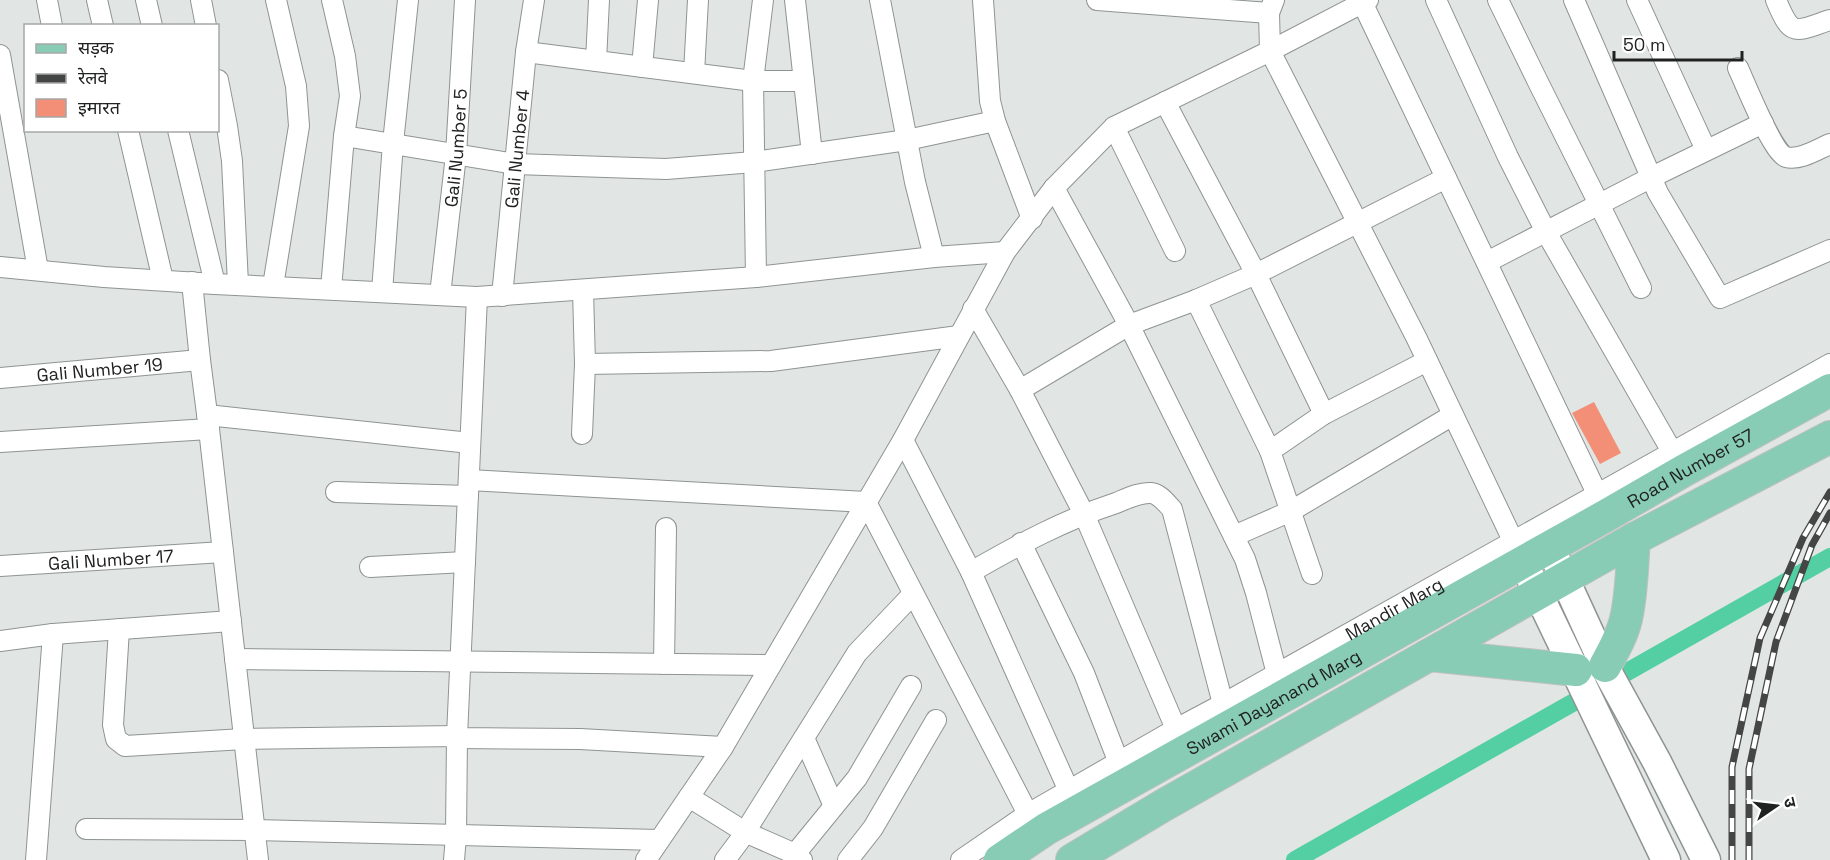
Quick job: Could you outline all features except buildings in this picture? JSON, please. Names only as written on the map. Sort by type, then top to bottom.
[{"type":"main road","name":"Road Number 57","points":[[1550,546],[1602,505],[1677,461],[1830,390]]},
{"type":"main road","name":"Road Number 57","points":[[1566,578],[1634,539],[1830,437]]},
{"type":"main road","points":[[1596,669],[1620,638],[1626,619],[1634,539]]},
{"type":"main road","name":"Swami Dayanand Marg","points":[[1000,860],[1046,829],[1518,551],[1550,546]]},
{"type":"main road","points":[[1550,546],[1566,578],[1635,799],[1666,860]]},
{"type":"main road","points":[[1518,551],[1539,593],[1596,669],[1657,762],[1706,860]]},
{"type":"main road","name":"Swami Dayanand Marg","points":[[1072,860],[1164,805],[1566,578]]},
{"type":"main road","points":[[1429,655],[1596,669]]},
{"type":"street","points":[[47,0],[52,24]]},
{"type":"street","points":[[97,0],[103,24]]},
{"type":"street","points":[[146,0],[152,24]]},
{"type":"street","points":[[201,0],[206,24]]},
{"type":"street","points":[[273,286],[298,126],[296,86],[276,0]]},
{"type":"street","points":[[331,289],[344,136],[350,96],[345,56],[332,0]]},
{"type":"street","points":[[382,292],[393,143],[408,0]]},
{"type":"street","name":"Gali Number 5","points":[[440,295],[456,155],[465,0]]},
{"type":"street","name":"Gali Number 4","points":[[502,296],[526,52],[534,0]]},
{"type":"street","points":[[596,61],[599,0]]},
{"type":"street","points":[[642,67],[648,0]]},
{"type":"street","points":[[694,73],[698,0]]},
{"type":"street","points":[[756,278],[753,81],[763,0]]},
{"type":"street","points":[[795,0],[812,154]]},
{"type":"street","points":[[880,0],[915,182],[934,257]]},
{"type":"street","points":[[983,0],[987,83],[995,121],[1032,219]]},
{"type":"street","points":[[1097,0],[1271,6],[1270,51],[1427,361],[1518,551]]},
{"type":"street","points":[[1436,0],[1508,157],[1546,231],[1677,461],[1830,364]]},
{"type":"street","points":[[1498,0],[1641,288]]},
{"type":"street","points":[[1574,0],[1659,193],[1720,298],[1830,250]]},
{"type":"street","points":[[1637,0],[1706,150]]},
{"type":"street","points":[[1776,0],[1785,21],[1792,28],[1801,29],[1830,20]]},
{"type":"street","points":[[646,860],[723,747],[903,440],[1005,252],[1054,188],[1114,127],[1270,51],[1364,1],[1602,505]]},
{"type":"street","points":[[526,52],[753,81],[804,81]]},
{"type":"street","points":[[0,55],[38,270]]},
{"type":"street","points":[[1738,68],[1762,123],[1779,153],[1786,157],[1798,158],[1830,144]]},
{"type":"street","points":[[219,85],[232,161],[238,284]]},
{"type":"street","points":[[1165,102],[1256,274],[1324,414]]},
{"type":"street","points":[[344,136],[515,164],[666,169],[754,162],[812,154],[907,140],[995,121]]},
{"type":"street","points":[[1486,262],[1762,123]]},
{"type":"street","points":[[1114,127],[1175,251]]},
{"type":"street","points":[[128,132],[163,280]]},
{"type":"street","points":[[178,132],[215,284]]},
{"type":"street","points":[[1020,390],[1129,325],[1256,274],[1446,178]]},
{"type":"street","points":[[1054,188],[1129,325],[1245,559],[1277,674]]},
{"type":"street","points":[[0,267],[215,284],[477,297],[756,278],[934,257],[1005,252]]},
{"type":"street","points":[[192,282],[258,860]]},
{"type":"street","points":[[582,434],[585,364],[583,290]]},
{"type":"street","points":[[454,860],[477,297]]},
{"type":"street","points":[[1196,300],[1270,451],[1312,574]]},
{"type":"street","points":[[973,309],[1020,390],[1084,514],[1176,729]]},
{"type":"street","points":[[585,364],[771,361],[960,336]]},
{"type":"street","name":"Gali Number 19","points":[[0,378],[200,360]]},
{"type":"street","points":[[1270,451],[1324,414],[1427,361]]},
{"type":"street","points":[[1234,536],[1291,511],[1453,415]]},
{"type":"street","points":[[0,442],[208,422],[470,443]]},
{"type":"street","points":[[903,440],[971,573],[1069,791]]},
{"type":"street","points":[[336,492],[469,488],[866,502]]},
{"type":"street","points":[[971,573],[1021,543],[1084,514],[1140,494],[1153,493],[1163,499],[1172,509],[1223,704]]},
{"type":"street","points":[[866,502],[1028,814]]},
{"type":"street","name":"Mandir Marg","points":[[962,860],[1028,814],[1176,729],[1602,505]]},
{"type":"street","points":[[664,664],[666,528]]},
{"type":"street","points":[[1021,543],[1084,674],[1119,763]]},
{"type":"street","name":"Gali Number 17","points":[[0,566],[223,552]]},
{"type":"street","points":[[370,567],[465,562]]},
{"type":"street","points":[[725,860],[746,832],[857,653],[913,594]]},
{"type":"street","points":[[0,641],[53,634],[231,621]]},
{"type":"street","points":[[118,629],[113,725],[116,739],[125,746],[244,739],[458,736],[458,738],[580,739],[723,747]]},
{"type":"street","points":[[36,860],[53,634]]},
{"type":"street","points":[[235,659],[771,665]]},
{"type":"street","points":[[689,796],[746,832],[798,857],[857,778],[911,686]]},
{"type":"street","points":[[849,860],[873,828],[936,720]]},
{"type":"street","points":[[804,738],[834,806]]},
{"type":"street","points":[[86,829],[254,830],[659,840]]},
{"type":"waterway","points":[[1295,860],[1830,557]]},
{"type":"railway","points":[[1732,860],[1732,767],[1760,638],[1803,538],[1830,492]]},
{"type":"railway","points":[[1749,860],[1749,769],[1776,642],[1812,545],[1830,513]]}]
